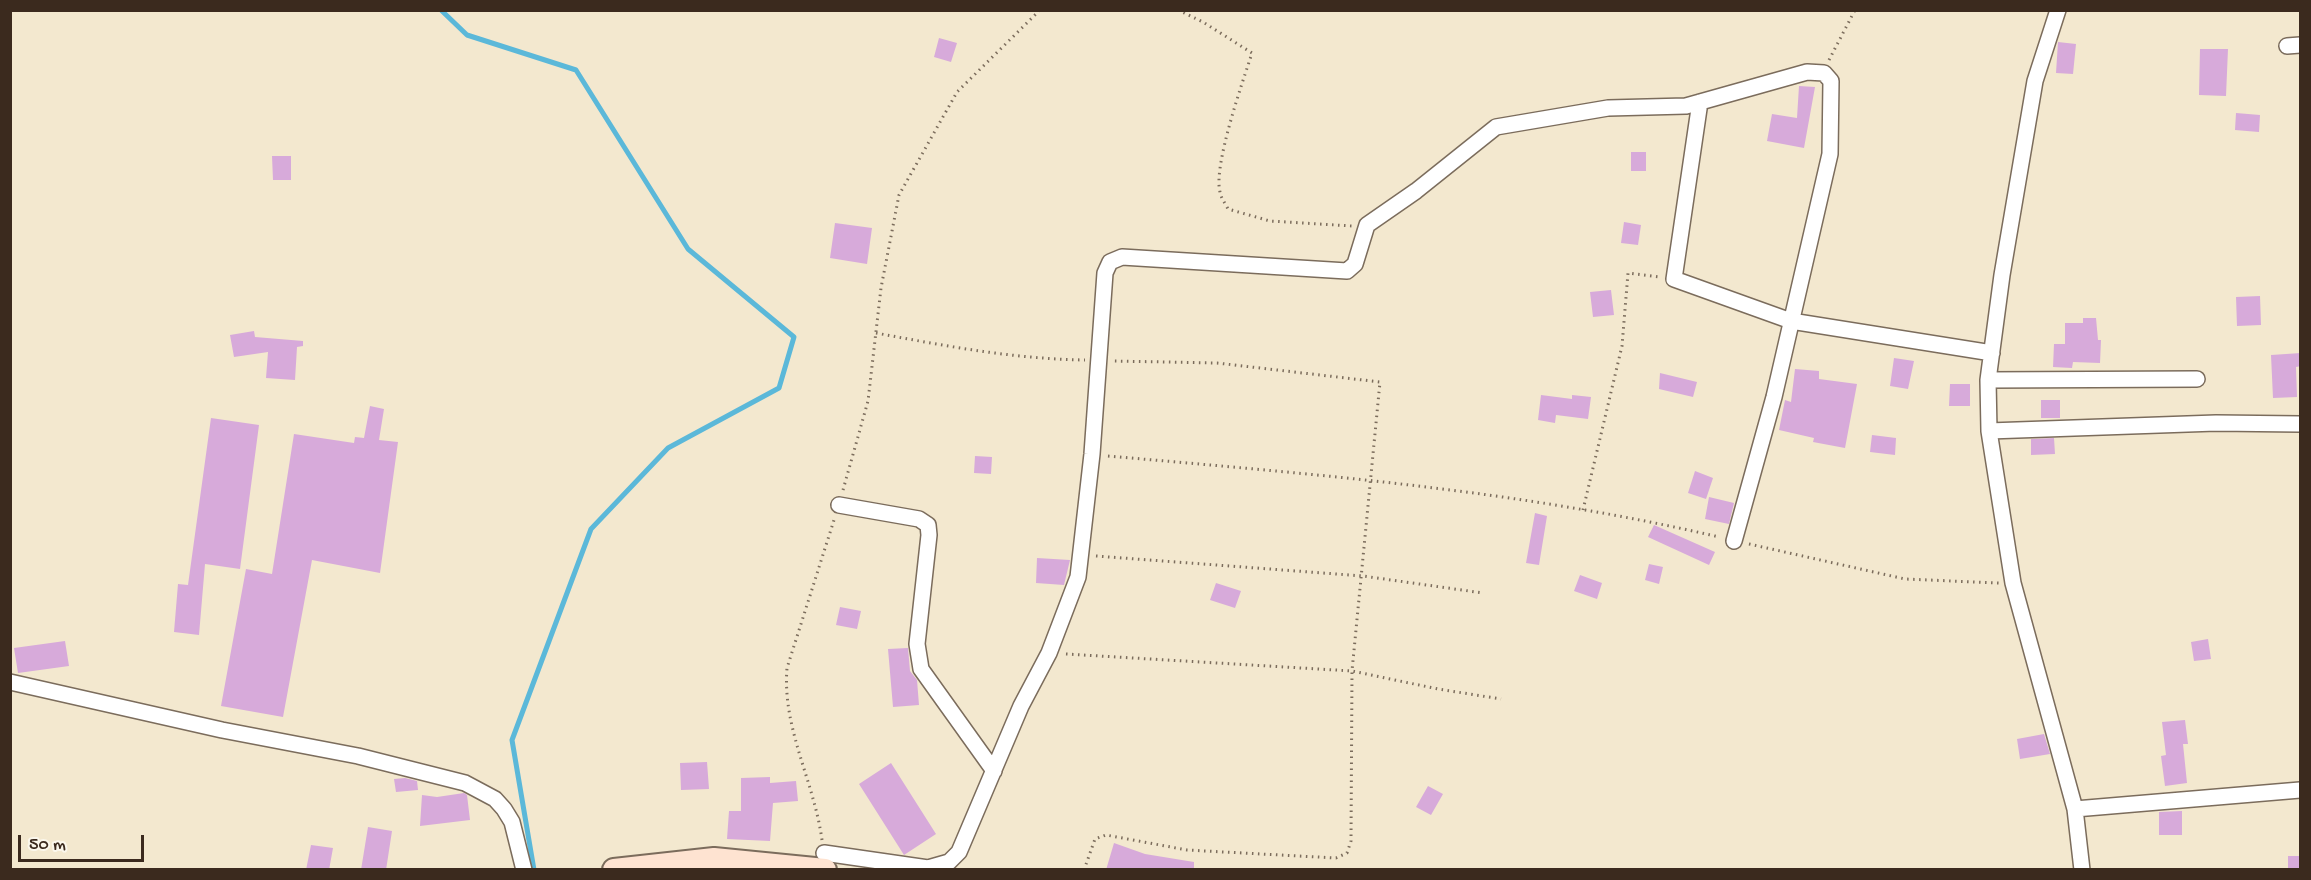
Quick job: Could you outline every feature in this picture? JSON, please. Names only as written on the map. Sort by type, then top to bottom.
[{"type":"main road","points":[[614,870],[714,858],[824,861]]},
{"type":"street","points":[[2058,10],[2035,81],[1988,380],[1989,431],[2013,583],[2075,809],[2082,870]]},
{"type":"street","points":[[824,861],[928,868],[949,862],[959,852],[1022,706],[1050,653],[1078,577],[1092,454],[1105,273],[1110,262],[1122,257],[1347,271],[1355,264],[1367,225],[1416,191],[1496,127],[1608,108],[1686,106],[1807,72],[1824,73],[1831,81],[1830,154],[1774,397],[1734,541]]},
{"type":"street","points":[[1700,102],[1674,279],[1791,321],[1992,353]]},
{"type":"street","points":[[1988,380],[2197,379]]},
{"type":"street","points":[[1989,431],[2216,423],[2301,424]]},
{"type":"street","points":[[839,505],[919,519],[928,525],[917,644],[921,669],[994,771]]},
{"type":"street","points":[[10,682],[222,730],[358,756],[465,783],[495,799],[504,809],[512,822],[524,870]]},
{"type":"street","points":[[2075,809],[2301,789]]},
{"type":"path","points":[[824,861],[811,788],[789,720],[785,687],[787,668],[839,505],[868,401],[881,288],[899,195],[957,92],[1040,10]]},
{"type":"path","points":[[1178,10],[1203,22],[1252,52],[1229,127],[1223,158],[1219,191],[1228,209],[1270,221],[1338,226],[1367,225]]},
{"type":"path","points":[[1824,73],[1855,10]]},
{"type":"path","points":[[1583,510],[1622,346],[1628,273],[1674,279]]},
{"type":"path","points":[[876,333],[1029,358],[1217,363],[1380,382],[1352,671],[1351,842],[1347,853],[1336,858],[1187,850],[1106,835],[1095,839],[1084,870]]},
{"type":"path","points":[[1092,454],[1371,481],[1583,510],[1645,520],[1905,579],[2013,583]]},
{"type":"path","points":[[1082,555],[1363,576],[1483,593]]},
{"type":"path","points":[[1050,653],[1197,664],[1352,671],[1438,689],[1501,699]]},
{"type":"building","points":[[939,38],[957,43],[951,62],[934,57]]},
{"type":"building","points":[[2058,42],[2076,44],[2073,74],[2056,73]]},
{"type":"building","points":[[2200,49],[2228,49],[2226,96],[2199,95]]},
{"type":"building","points":[[1799,86],[1815,87],[1804,148],[1767,141],[1772,114],[1797,118]]},
{"type":"building","points":[[2236,113],[2260,115],[2259,132],[2235,130]]},
{"type":"building","points":[[1631,152],[1646,152],[1646,171],[1631,171]]},
{"type":"building","points":[[272,156],[291,156],[291,180],[273,180]]},
{"type":"building","points":[[1624,222],[1641,225],[1638,245],[1621,243]]},
{"type":"building","points":[[835,223],[872,228],[867,264],[830,258]]},
{"type":"building","points":[[1611,290],[1614,315],[1593,317],[1590,292]]},
{"type":"building","points":[[2260,296],[2261,325],[2237,326],[2236,297]]},
{"type":"building","points":[[2083,318],[2096,318],[2098,340],[2101,340],[2100,363],[2073,362],[2072,368],[2053,367],[2054,344],[2065,344],[2065,323],[2083,323]]},
{"type":"building","points":[[254,331],[255,337],[303,341],[303,346],[297,347],[295,380],[266,378],[268,352],[234,357],[230,335]]},
{"type":"building","points":[[2301,353],[2301,366],[2296,367],[2297,397],[2273,398],[2271,355]]},
{"type":"building","points":[[1894,358],[1914,361],[1908,389],[1890,386]]},
{"type":"building","points":[[1795,369],[1819,371],[1819,379],[1857,384],[1845,448],[1813,442],[1814,438],[1779,430],[1785,400],[1791,402]]},
{"type":"building","points":[[1660,373],[1697,382],[1693,397],[1659,389]]},
{"type":"building","points":[[1950,384],[1970,384],[1970,406],[1949,406]]},
{"type":"building","points":[[1541,395],[1572,399],[1572,395],[1591,397],[1588,419],[1556,415],[1555,423],[1538,420]]},
{"type":"building","points":[[2041,400],[2060,400],[2060,418],[2041,418]]},
{"type":"building","points":[[370,406],[384,409],[379,440],[398,442],[380,573],[312,560],[283,717],[221,706],[246,569],[272,574],[294,434],[354,443],[355,437],[364,438]]},
{"type":"building","points":[[211,418],[259,425],[240,569],[205,564],[199,635],[174,632],[178,584],[188,585]]},
{"type":"building","points":[[1872,435],[1896,438],[1895,455],[1870,452]]},
{"type":"building","points":[[2054,438],[2055,454],[2031,455],[2031,439]]},
{"type":"building","points":[[975,456],[992,457],[991,474],[974,473]]},
{"type":"building","points":[[1695,471],[1713,478],[1706,499],[1688,493]]},
{"type":"building","points":[[1709,497],[1734,503],[1729,524],[1705,519]]},
{"type":"building","points":[[1535,513],[1547,516],[1539,565],[1526,563]]},
{"type":"building","points":[[1654,525],[1715,552],[1709,565],[1648,537]]},
{"type":"building","points":[[1037,558],[1070,560],[1064,585],[1036,583]]},
{"type":"building","points":[[1649,564],[1663,567],[1659,584],[1645,580]]},
{"type":"building","points":[[1580,575],[1602,583],[1597,599],[1574,591]]},
{"type":"building","points":[[1216,583],[1241,591],[1235,608],[1210,600]]},
{"type":"building","points":[[840,607],[861,611],[857,629],[836,625]]},
{"type":"building","points":[[2208,639],[2211,659],[2194,661],[2191,642]]},
{"type":"building","points":[[65,641],[69,666],[18,673],[14,648]]},
{"type":"building","points":[[908,648],[910,671],[917,680],[919,705],[893,707],[888,649]]},
{"type":"building","points":[[2185,720],[2188,744],[2183,744],[2187,783],[2165,786],[2161,756],[2166,755],[2162,722]]},
{"type":"building","points":[[2044,734],[2050,754],[2020,759],[2017,739]]},
{"type":"building","points":[[707,762],[709,789],[681,790],[680,763]]},
{"type":"building","points":[[891,763],[936,834],[904,855],[859,784]]},
{"type":"building","points":[[770,777],[770,783],[796,781],[798,801],[773,803],[770,841],[727,839],[729,811],[741,811],[741,778]]},
{"type":"building","points":[[405,778],[417,781],[418,790],[396,792],[394,779]]},
{"type":"building","points":[[1428,786],[1443,794],[1431,815],[1416,807]]},
{"type":"building","points":[[464,793],[467,795],[470,820],[420,826],[422,795],[437,797]]},
{"type":"building","points":[[2182,811],[2182,835],[2159,835],[2159,812]]},
{"type":"building","points":[[368,827],[392,831],[386,870],[361,870]]},
{"type":"building","points":[[1114,843],[1145,854],[1194,862],[1194,870],[1106,870]]},
{"type":"building","points":[[311,845],[333,848],[329,870],[306,870]]},
{"type":"building","points":[[2288,856],[2301,856],[2301,870],[2288,870]]},
{"type":"waterway","points":[[441,10],[467,35],[576,70],[688,249],[794,337],[779,388],[668,448],[591,529],[512,740],[534,870]]}]
